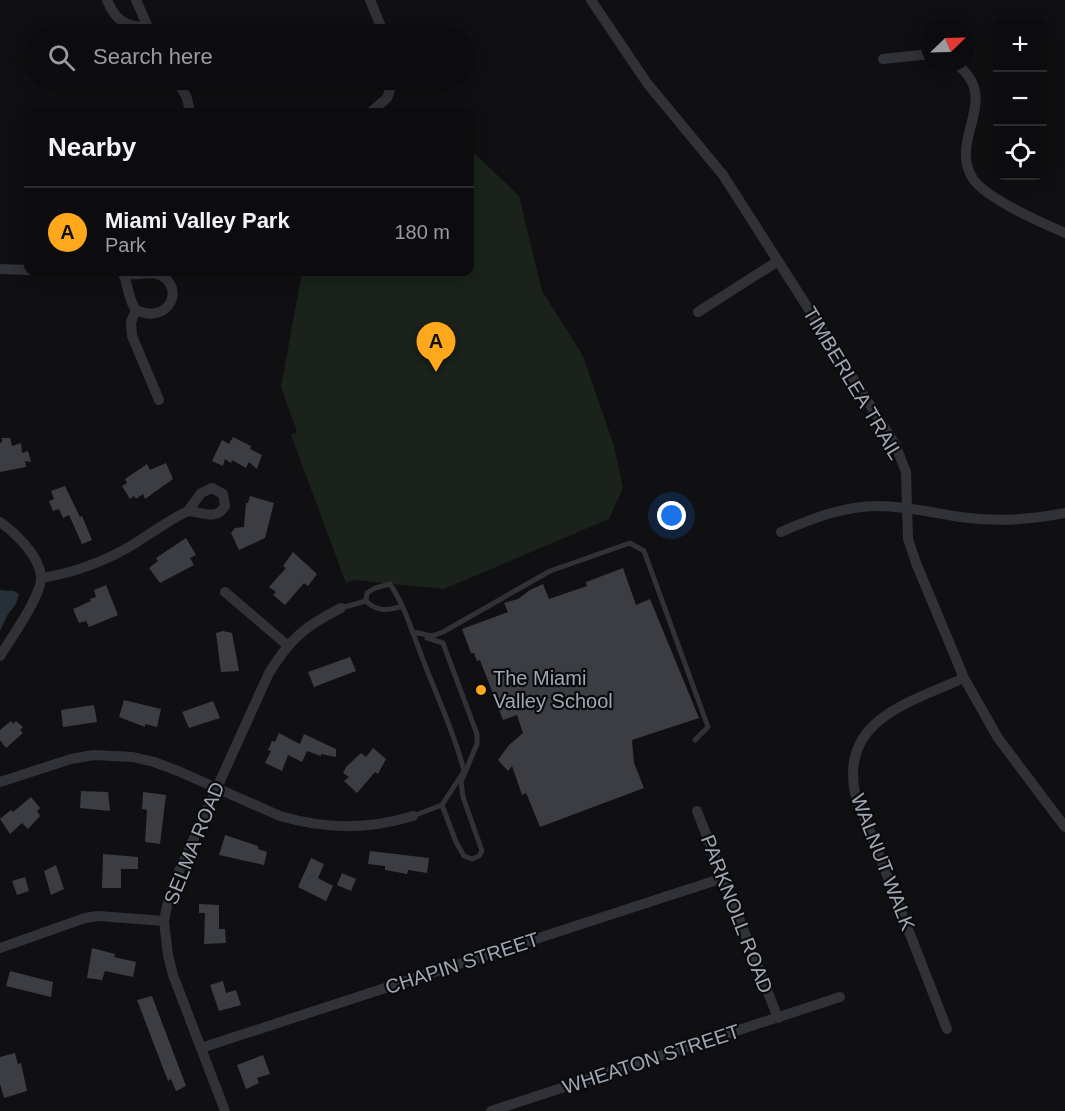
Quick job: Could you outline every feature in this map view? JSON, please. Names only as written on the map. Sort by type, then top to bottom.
[{"type":"street","points":[[107,0],[125,24]]},
{"type":"street","points":[[136,0],[146,24]]},
{"type":"street","points":[[370,0],[380,24]]},
{"type":"street","name":"TIMBERLEA TRAIL","points":[[591,0],[647,83],[723,175],[895,444],[906,472],[908,539],[964,678],[998,738],[1061,814],[1065,827]]},
{"type":"street","points":[[883,59],[921,55]]},
{"type":"street","points":[[964,72],[975,90],[976,111],[965,150],[973,178],[992,197],[1065,232]]},
{"type":"street","points":[[183,90],[189,108]]},
{"type":"street","points":[[376,108],[387,98],[390,90]]},
{"type":"street","points":[[698,312],[778,261]]},
{"type":"street","points":[[0,268],[24,270]]},
{"type":"street","points":[[124,276],[129,298],[136,310],[151,315],[158,314],[169,305],[171,290],[163,276]]},
{"type":"street","points":[[136,310],[131,322],[132,336],[159,400]]},
{"type":"street","points":[[782,532],[812,519],[851,509],[879,506],[989,520],[1018,520],[1065,513]]},
{"type":"street","points":[[41,578],[64,574],[108,558],[188,511]]},
{"type":"street","points":[[0,522],[21,539],[39,569],[41,578],[37,595],[0,656]]},
{"type":"street","points":[[225,592],[287,645]]},
{"type":"street","name":"SELMA ROAD","points":[[225,1111],[173,975],[164,921],[166,906],[215,789],[269,673],[287,645],[309,626],[341,608]]},
{"type":"street","name":"WALNUT WALK","points":[[947,1029],[855,793],[853,770],[860,742],[877,720],[891,710],[964,678]]},
{"type":"street","points":[[0,782],[70,759],[112,754],[154,762],[280,816],[301,822],[352,827],[376,825],[413,816]]},
{"type":"street","name":"PARKNOLL ROAD","points":[[697,811],[778,1018]]},
{"type":"street","name":"CHAPIN STREET","points":[[201,1048],[723,878]]},
{"type":"street","points":[[0,948],[91,917],[164,921]]},
{"type":"street","name":"WHEATON STREET","points":[[491,1111],[840,997]]},
{"type":"lane","points":[[413,632],[432,636],[443,632],[550,571],[630,543],[644,551],[708,727],[695,740]]},
{"type":"lane","points":[[366,601],[367,593],[390,584],[402,606],[459,750],[464,771],[462,789],[482,851],[479,856],[472,859],[464,856],[456,842],[442,805]]},
{"type":"lane","points":[[366,601],[373,607],[388,610],[402,606]]},
{"type":"lane","points":[[341,608],[366,601]]},
{"type":"lane","points":[[413,632],[443,643],[477,734],[477,744],[464,771],[442,805],[413,816]]},
{"type":"shaded area","points":[[474,153],[519,196],[542,291],[583,356],[614,446],[623,488],[609,519],[444,589],[354,580],[346,583],[291,435],[297,432],[281,387],[301,276],[474,276]]},
{"type":"shaded area","points":[[0,590],[14,591],[19,594],[16,604],[0,631]]},
{"type":"building","points":[[233,437],[251,446],[250,449],[262,455],[257,469],[249,462],[246,468],[232,460],[231,463],[225,459],[223,466],[212,461],[222,440],[229,444]]},
{"type":"building","points":[[2,438],[10,438],[12,446],[21,443],[22,453],[28,451],[31,462],[25,461],[26,467],[0,472]]},
{"type":"building","points":[[166,463],[173,479],[145,499],[143,494],[136,499],[134,496],[130,499],[122,486],[127,483],[125,479],[147,464],[150,470]]},
{"type":"building","points":[[65,486],[92,540],[82,544],[69,515],[63,518],[59,509],[53,511],[49,501],[54,499],[51,491]]},
{"type":"building","points":[[250,496],[274,503],[265,538],[239,550],[231,533],[235,528],[244,527],[246,503]]},
{"type":"building","points":[[186,538],[196,555],[190,558],[194,565],[160,583],[149,568],[158,561],[156,558]]},
{"type":"building","points":[[293,552],[317,574],[308,586],[304,583],[285,605],[273,595],[276,592],[269,587],[286,568],[283,566]]},
{"type":"building","name":"The Miami Valley School","points":[[623,568],[636,605],[650,599],[699,718],[632,740],[634,763],[644,788],[540,827],[526,793],[522,795],[512,766],[508,771],[498,760],[509,745],[523,733],[517,715],[503,720],[480,660],[477,661],[474,653],[471,653],[462,629],[508,612],[504,603],[518,599],[543,584],[549,599],[587,586],[586,582]]},
{"type":"building","points":[[106,585],[118,615],[89,627],[86,621],[79,623],[73,609],[91,601],[90,599],[96,597],[94,590]]},
{"type":"building","points":[[223,631],[232,633],[239,671],[221,672],[216,633]]},
{"type":"building","points":[[350,657],[356,671],[314,687],[308,672]]},
{"type":"building","points":[[124,700],[161,709],[157,727],[145,724],[145,727],[119,717]]},
{"type":"building","points":[[213,701],[220,718],[189,728],[182,712]]},
{"type":"building","points":[[94,705],[97,722],[63,727],[61,710]]},
{"type":"building","points":[[11,721],[13,724],[16,721],[23,727],[20,730],[23,733],[6,748],[0,740],[0,730]]},
{"type":"building","points":[[279,733],[300,744],[304,734],[336,749],[336,757],[321,754],[321,756],[307,751],[302,762],[288,755],[282,771],[265,763],[271,751],[268,750],[272,741],[275,742]]},
{"type":"building","points":[[373,748],[386,759],[378,774],[375,772],[357,793],[344,781],[349,777],[343,773],[361,753],[366,757]]},
{"type":"building","points":[[81,791],[108,792],[110,811],[80,808]]},
{"type":"building","points":[[143,792],[166,795],[160,844],[145,842],[147,810],[142,809]]},
{"type":"building","points":[[31,797],[40,808],[37,811],[40,816],[28,829],[22,823],[10,834],[0,819],[11,810],[13,812]]},
{"type":"building","points":[[225,835],[258,846],[258,849],[267,852],[264,865],[219,855]]},
{"type":"building","points":[[370,851],[429,858],[427,873],[408,870],[407,874],[385,870],[385,866],[368,864]]},
{"type":"building","points":[[103,854],[138,857],[138,869],[121,869],[121,888],[102,888]]},
{"type":"building","points":[[311,858],[324,864],[318,878],[333,886],[326,901],[298,887]]},
{"type":"building","points":[[56,865],[64,889],[51,895],[44,871]]},
{"type":"building","points":[[342,873],[356,879],[351,891],[337,885]]},
{"type":"building","points":[[25,877],[29,891],[17,895],[12,881]]},
{"type":"building","points":[[199,904],[219,905],[219,929],[225,929],[226,943],[204,944],[205,913],[199,913]]},
{"type":"building","points":[[92,948],[115,954],[114,957],[136,962],[133,977],[105,971],[102,980],[87,978]]},
{"type":"building","points":[[10,971],[53,982],[51,997],[6,986]]},
{"type":"building","points":[[223,981],[226,993],[236,990],[241,1005],[219,1011],[210,985]]},
{"type":"building","points":[[152,996],[186,1086],[176,1091],[171,1079],[168,1081],[137,1000]]},
{"type":"building","points":[[15,1053],[18,1064],[21,1063],[27,1091],[4,1098],[0,1084],[0,1057]]},
{"type":"building","points":[[263,1055],[270,1074],[257,1078],[259,1083],[246,1089],[237,1065]]},
{"type":"place","name":"Miami Valley Park","points":[[436,372]]},
{"type":"place","name":"The Miami Valley School","points":[[481,690]]}]
